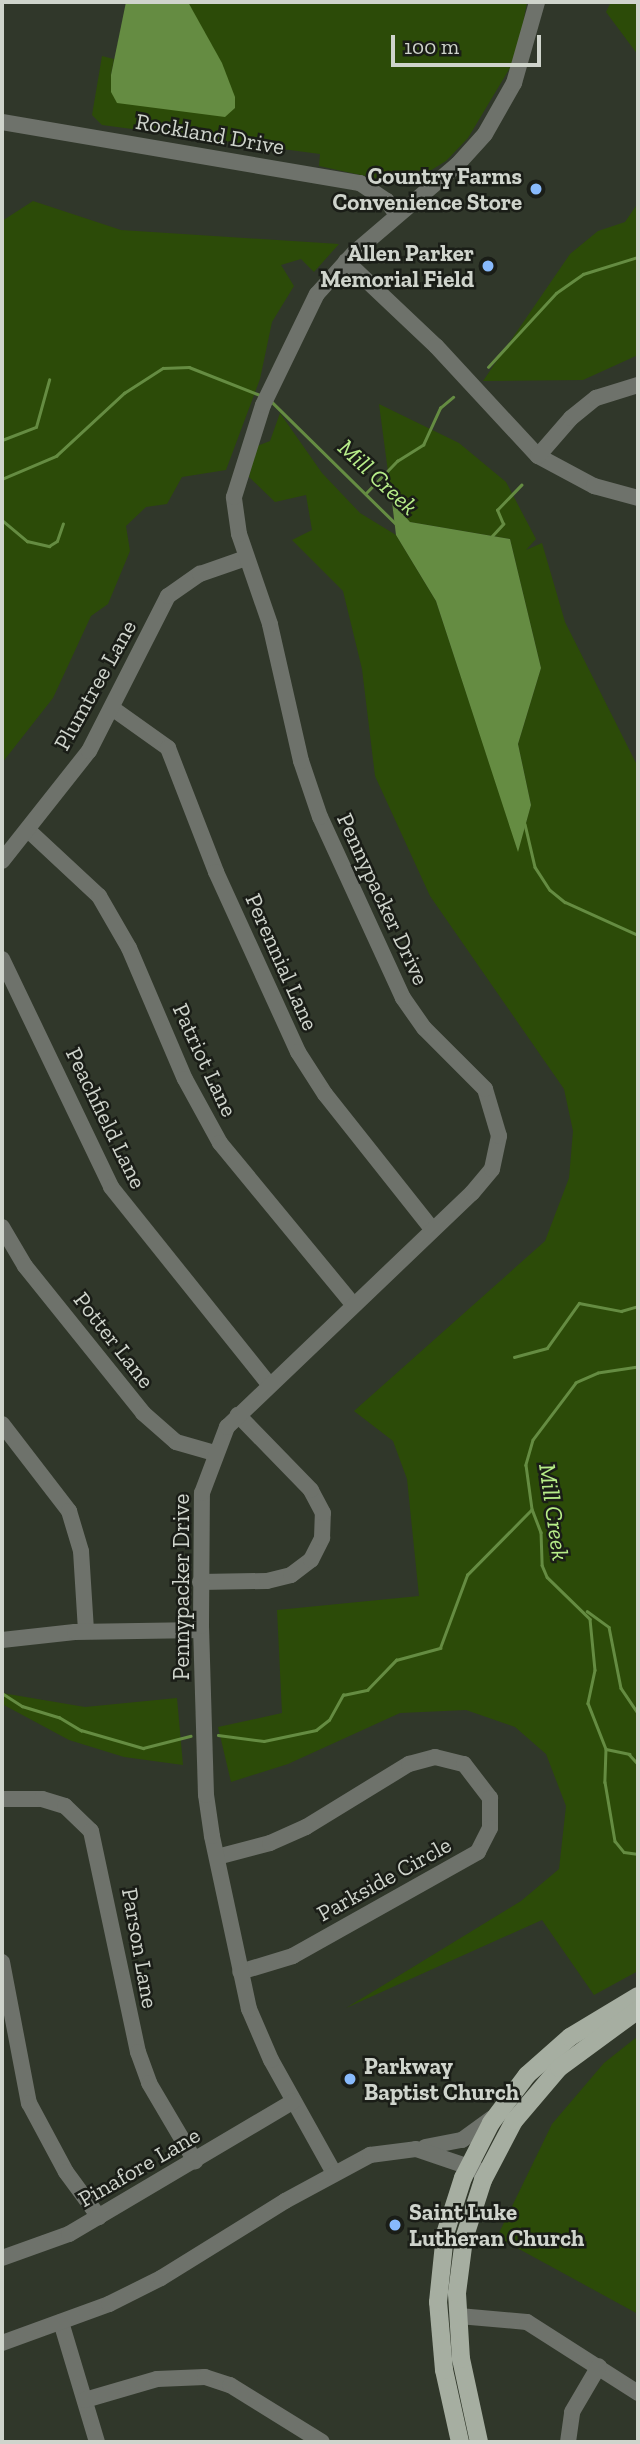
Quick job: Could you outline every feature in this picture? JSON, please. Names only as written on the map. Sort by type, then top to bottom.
[{"type":"main road","points":[[460,2442],[444,2370],[438,2302],[445,2234],[467,2167],[497,2113],[549,2055],[638,1996]]},
{"type":"main road","points":[[479,2442],[462,2366],[459,2316],[464,2239],[486,2173],[514,2122],[559,2068],[638,2010]]},
{"type":"street","name":"Pennypacker Drive","points":[[334,2173],[256,2026],[240,1972],[216,1857],[206,1795],[200,1510],[214,1453],[238,1415],[268,1383],[492,1169],[497,1153],[497,1120],[485,1089],[436,1041],[403,998],[320,817],[301,761],[270,624],[246,558],[233,497],[263,405],[317,294],[346,261],[458,164],[496,118],[522,65],[537,2]]},
{"type":"street","name":"Rockland Drive","points":[[2,122],[360,183],[387,201],[397,215]]},
{"type":"street","points":[[346,261],[436,346],[538,456],[594,486],[638,498]]},
{"type":"street","points":[[538,456],[571,418],[596,398],[638,386]]},
{"type":"street","name":"Plumtree Lane","points":[[2,862],[89,751],[173,591],[200,574],[246,558]]},
{"type":"street","name":"Perennial Lane","points":[[112,708],[168,748],[216,872],[298,1052],[325,1094],[432,1229]]},
{"type":"street","name":"Patriot Lane","points":[[28,830],[99,896],[129,948],[188,1086],[220,1143],[352,1303]]},
{"type":"street","name":"Peachfield Lane","points":[[2,959],[26,1001],[111,1187],[268,1383]]},
{"type":"street","name":"Potter Lane","points":[[2,1227],[26,1266],[143,1413],[176,1442],[214,1453]]},
{"type":"street","points":[[200,1582],[267,1581],[291,1575],[311,1560],[322,1538],[323,1513],[312,1490],[238,1415]]},
{"type":"street","points":[[2,1423],[69,1511],[80,1551],[86,1631]]},
{"type":"street","points":[[2,1640],[86,1631],[201,1630]]},
{"type":"street","name":"Parkside Circle","points":[[216,1857],[270,1843],[306,1827],[409,1764],[435,1758],[464,1764],[490,1798],[490,1828],[478,1852],[293,1956],[240,1972]]},
{"type":"street","name":"Parson Lane","points":[[2,1799],[42,1799],[65,1806],[91,1831],[138,2052],[153,2089],[195,2161]]},
{"type":"street","points":[[2,1962],[29,2103],[66,2172],[99,2217]]},
{"type":"street","name":"Pinafore Lane","points":[[2,2258],[53,2242],[294,2101]]},
{"type":"street","points":[[2,2343],[61,2322],[161,2278],[334,2173],[370,2155],[462,2140],[497,2113]]},
{"type":"street","points":[[416,2149],[486,2173]]},
{"type":"street","points":[[459,2316],[527,2322],[638,2393]]},
{"type":"street","points":[[61,2322],[97,2442]]},
{"type":"street","points":[[568,2442],[572,2412],[599,2366]]},
{"type":"street","points":[[85,2400],[157,2379],[205,2376],[230,2385],[321,2442]]},
{"type":"shaded area","points":[[126,2],[188,2],[222,63],[235,97],[235,108],[225,117],[117,103],[111,92],[111,75]]},
{"type":"shaded area","points":[[188,2],[527,2],[517,56],[468,138],[446,161],[407,185],[319,166],[320,154],[102,125],[92,115],[102,56],[114,59],[111,75],[194,18]]},
{"type":"shaded area","points":[[611,2],[638,2],[638,55],[606,12]]},
{"type":"shaded area","points":[[33,201],[121,230],[339,244],[314,272],[301,259],[281,265],[294,286],[272,322],[260,379],[226,470],[182,477],[167,504],[146,507],[126,526],[130,551],[108,604],[91,616],[53,698],[2,763],[2,221]]},
{"type":"shaded area","points":[[638,203],[638,355],[583,380],[483,381],[570,254],[598,231],[625,222]]},
{"type":"shaded area","points":[[379,404],[459,443],[506,482],[536,539],[526,550],[542,543],[565,622],[638,767],[638,1971],[594,1995],[542,1920],[346,2008],[521,1901],[559,1869],[566,1806],[546,1754],[515,1727],[466,1710],[400,1713],[288,1764],[231,1782],[218,1727],[282,1713],[277,1610],[419,1596],[407,1479],[393,1441],[354,1411],[545,1241],[569,1178],[573,1131],[564,1089],[430,896],[375,776],[362,669],[343,591],[292,540],[312,530],[306,495],[275,502],[249,477],[257,446],[270,441],[280,413],[322,473],[360,513],[396,535],[436,601],[518,850],[531,805],[518,744],[541,668],[510,539],[410,522],[392,502]]},
{"type":"shaded area","points":[[392,502],[410,522],[510,539],[541,668],[518,744],[531,805],[518,852],[436,601],[396,535]]},
{"type":"shaded area","points":[[2,1693],[85,1707],[177,1698],[183,1765],[124,1757],[69,1740],[2,1704]]},
{"type":"shaded area","points":[[638,2036],[638,2314],[497,2237],[552,2124],[604,2063]]},
{"type":"waterway","points":[[488,367],[556,293],[583,274],[638,257]]},
{"type":"waterway","name":"Mill Creek","points":[[2,479],[56,456],[124,393],[163,368],[189,367],[260,395]]},
{"type":"waterway","points":[[2,440],[36,427],[49,380]]},
{"type":"waterway","points":[[366,493],[397,461],[423,445],[440,408],[453,397]]},
{"type":"waterway","name":"Mill Creek","points":[[272,402],[397,525]]},
{"type":"waterway","points":[[491,537],[503,524],[497,510],[521,485]]},
{"type":"waterway","points":[[2,520],[27,541],[49,546],[57,541],[63,524]]},
{"type":"waterway","name":"Mill Creek","points":[[525,824],[535,867],[550,890],[565,902],[638,935]]},
{"type":"waterway","points":[[514,1357],[547,1348],[579,1303],[621,1311],[638,1306]]},
{"type":"waterway","name":"Mill Creek","points":[[638,1367],[598,1373],[576,1383],[533,1440],[526,1465],[532,1509],[541,1532],[542,1565],[547,1577],[590,1619],[595,1670],[588,1703],[606,1749],[605,1782],[615,1841],[624,1852],[638,1854]]},
{"type":"waterway","points":[[218,1735],[264,1741],[316,1730],[329,1720],[343,1695],[367,1690],[396,1660],[440,1648],[467,1575],[531,1510]]},
{"type":"waterway","points":[[587,1611],[609,1627],[621,1688],[638,1713]]},
{"type":"waterway","points":[[2,1693],[22,1706],[59,1717],[81,1730],[143,1748],[190,1736]]},
{"type":"waterway","points":[[606,1749],[629,1754],[638,1764]]},
{"type":"place","name":"Country Farms Convenience Store","points":[[536,189]]},
{"type":"place","name":"Allen Parker Memorial Field","points":[[488,266]]},
{"type":"place","name":"Parkway Baptist Church","points":[[350,2079]]},
{"type":"place","name":"Saint Luke Lutheran Church","points":[[395,2225]]}]
